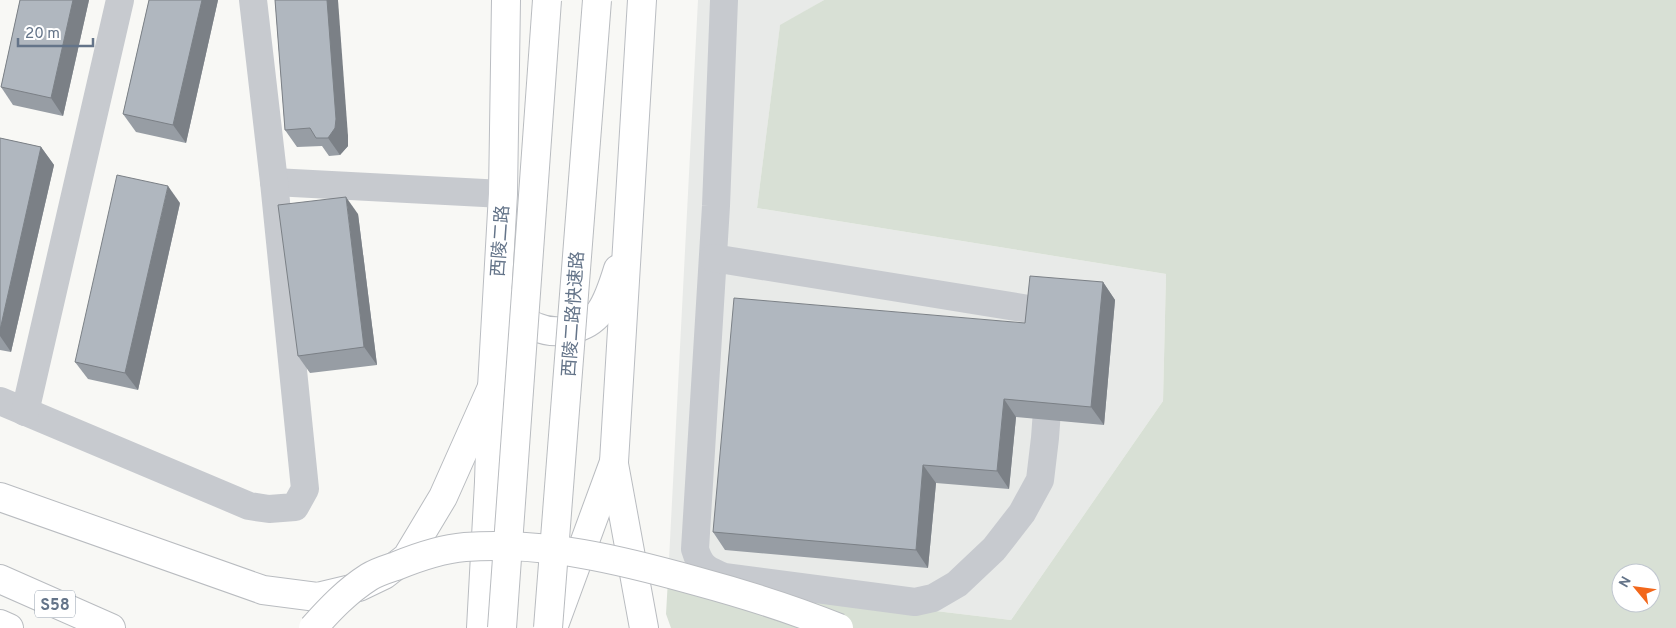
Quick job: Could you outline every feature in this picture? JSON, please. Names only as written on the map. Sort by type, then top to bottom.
[{"type":"main road","name":"西陵二路","points":[[481,628],[503,194],[506,0]]},
{"type":"main road","points":[[502,628],[547,0]]},
{"type":"main road","name":"西陵二路快速路","points":[[548,628],[597,0]]},
{"type":"main road","points":[[642,0],[614,462],[644,628]]},
{"type":"main road","points":[[500,246],[503,283],[509,300],[518,314],[536,327],[555,331],[580,328],[599,312],[614,284],[623,254],[628,216]]},
{"type":"main road","points":[[0,497],[263,590],[317,597],[359,587],[384,575],[407,557],[443,497],[492,387]]},
{"type":"main road","points":[[554,628],[614,462]]},
{"type":"main road","points":[[313,628],[335,603],[370,576],[421,556],[465,547],[523,547],[596,556],[650,568],[742,594],[810,616],[839,628]]},
{"type":"main road","name":"S58","points":[[0,579],[110,628]]},
{"type":"main road","points":[[0,624],[9,628]]},
{"type":"lane","points":[[25,412],[120,0]]},
{"type":"lane","points":[[0,401],[249,506],[269,509],[295,507],[305,489],[274,182],[253,0]]},
{"type":"lane","points":[[724,0],[715,224],[731,261]]},
{"type":"lane","points":[[274,182],[503,194]]},
{"type":"lane","points":[[731,261],[1035,310],[1048,317],[1052,327],[1045,438],[1040,480],[1022,513],[994,549],[957,584],[933,598],[914,602],[724,577],[711,572],[698,561],[695,549],[710,293],[731,261]]},
{"type":"shaded area","points":[[698,0],[824,0],[780,26],[757,208],[1166,274],[1163,401],[1011,620],[668,579]]},
{"type":"shaded area","points":[[824,0],[1676,0],[1676,628],[671,628],[666,614],[668,579],[1011,620],[1163,401],[1166,274],[757,208],[780,25]]},
{"type":"building","points":[[20,0],[73,0],[51,98],[1,87]]},
{"type":"building","points":[[149,0],[202,0],[173,125],[123,114]]},
{"type":"building","points":[[275,0],[327,0],[336,119],[335,128],[328,138],[316,138],[310,128],[285,130]]},
{"type":"building","points":[[0,138],[41,147],[0,330]]},
{"type":"building","points":[[117,175],[168,186],[125,373],[75,362]]},
{"type":"building","points":[[346,197],[364,347],[298,356],[278,205]]},
{"type":"building","points":[[1030,276],[1103,282],[1091,407],[1004,399],[997,471],[923,465],[916,550],[713,532],[734,298],[1025,323]]}]
